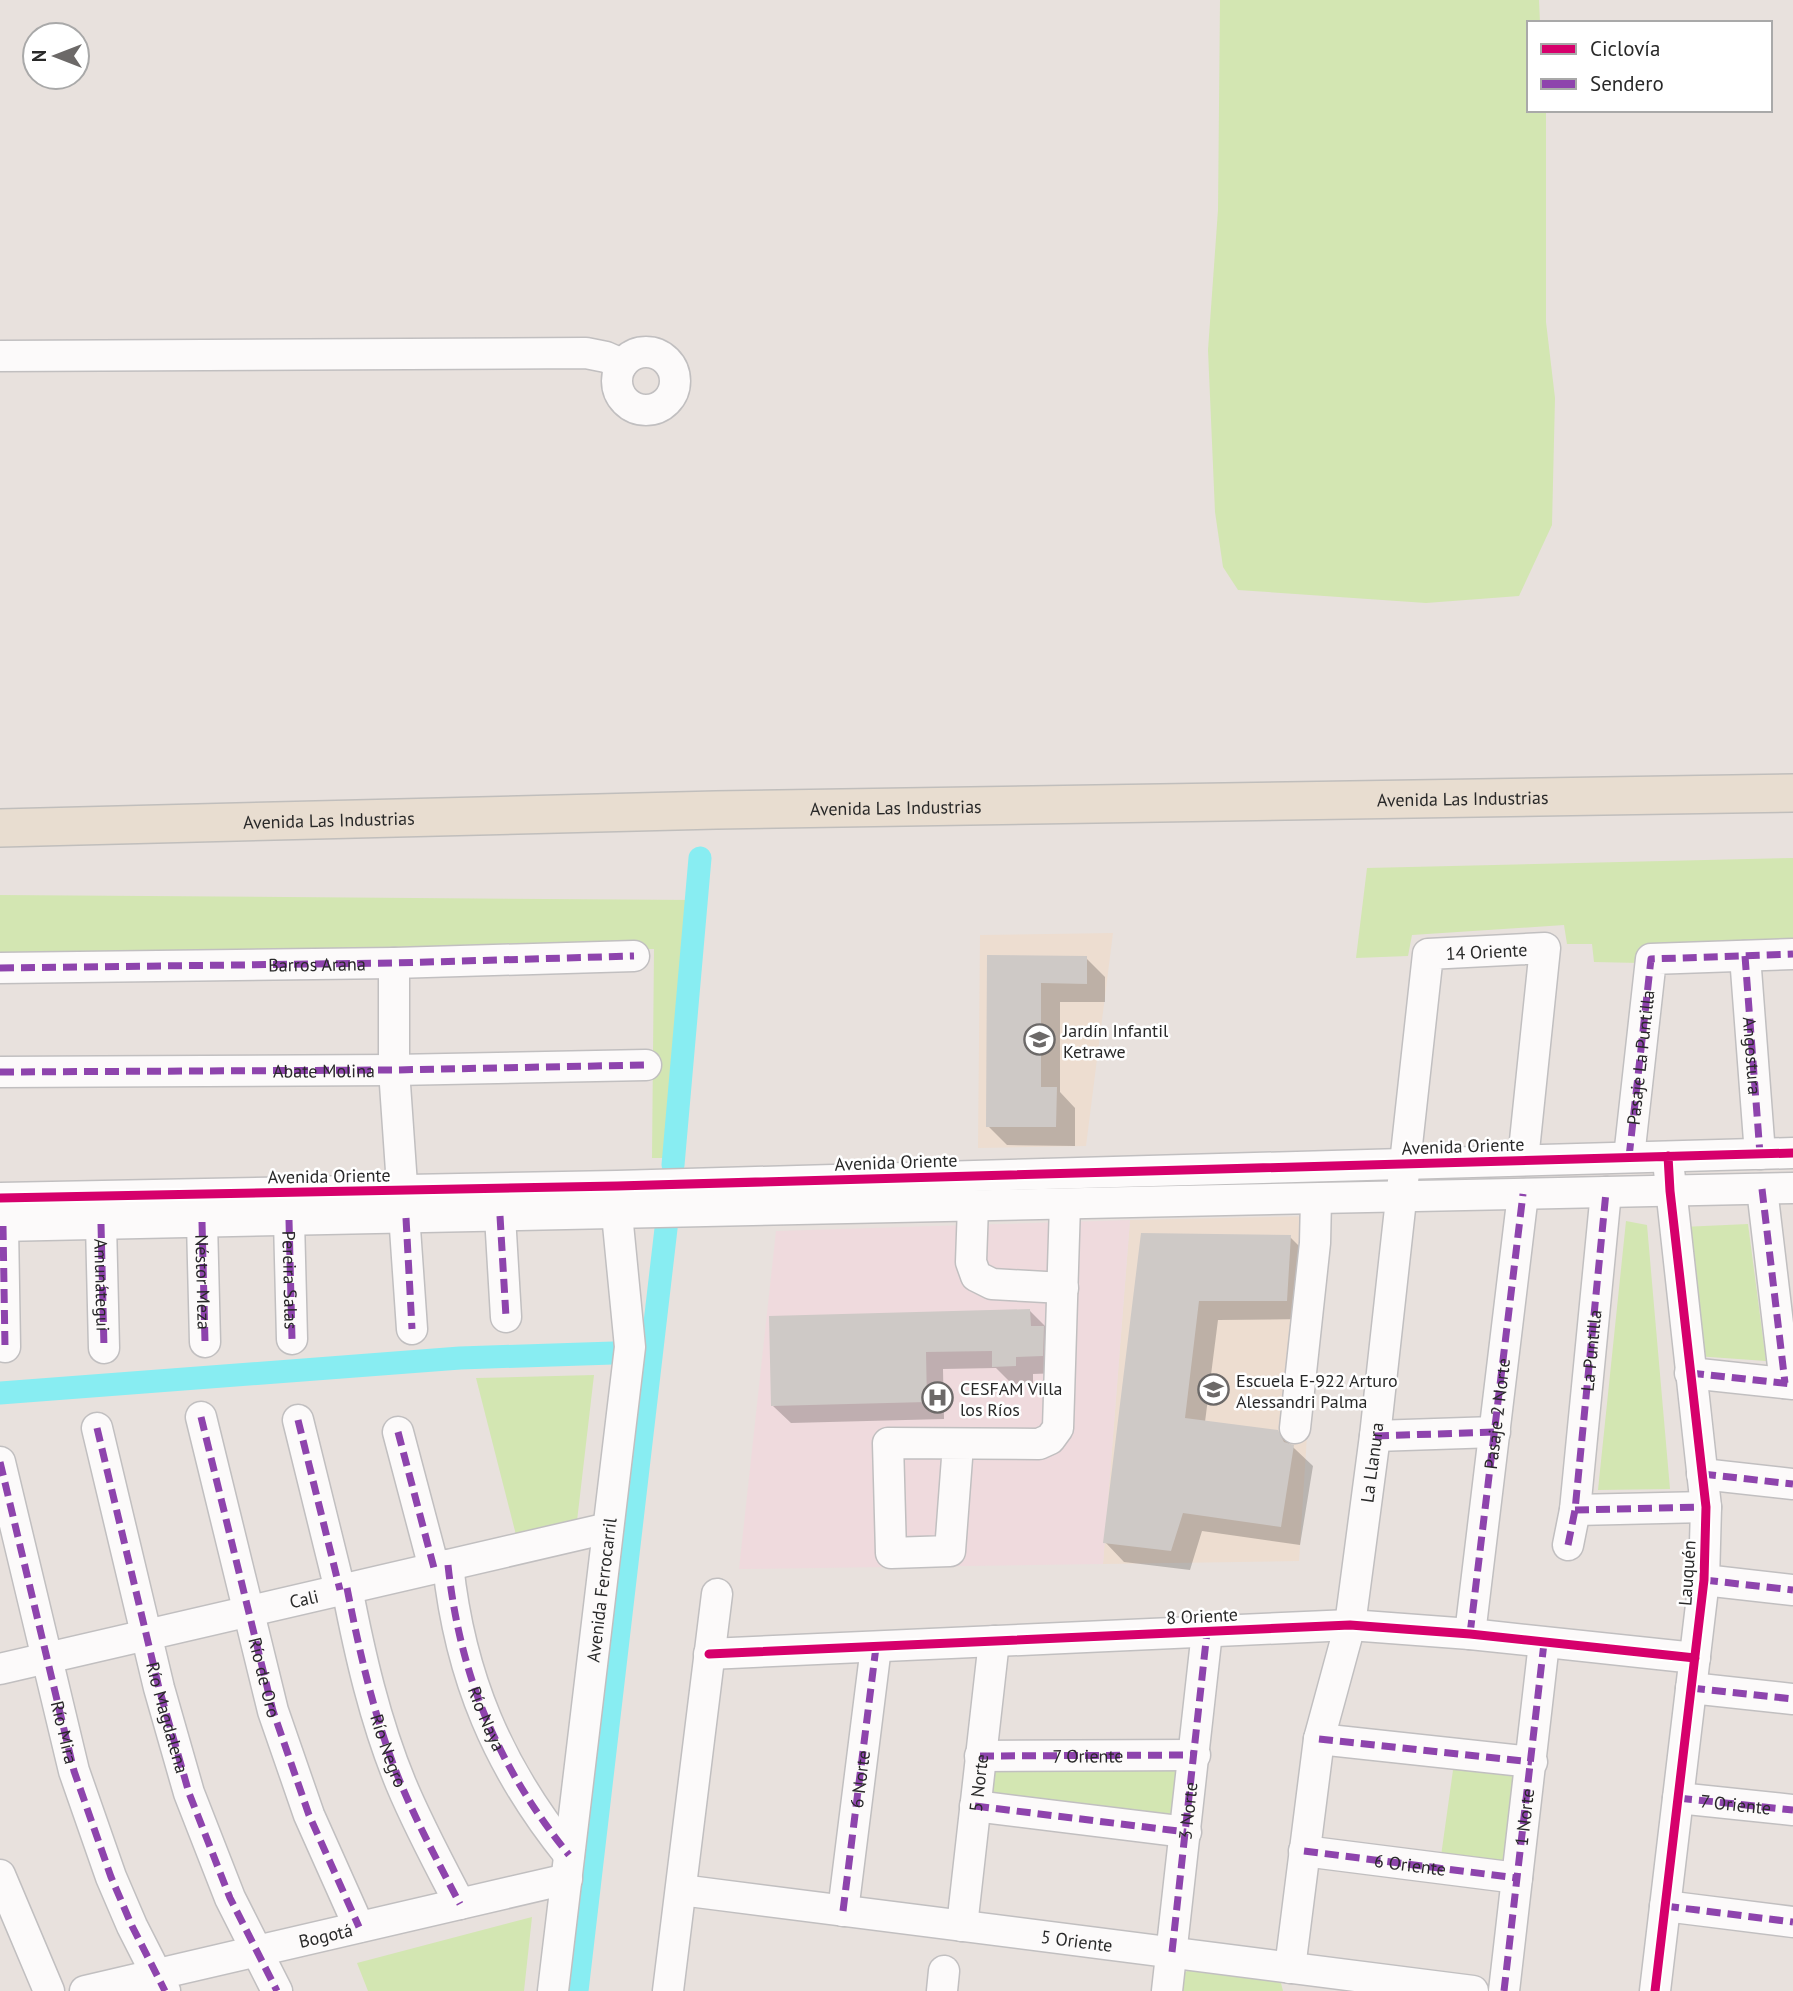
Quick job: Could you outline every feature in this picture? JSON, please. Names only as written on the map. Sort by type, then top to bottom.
[{"type":"main road","name":"Avenida Las Industrias","points":[[0,828],[716,810],[1793,793]]},
{"type":"street","points":[[0,356],[586,353],[606,357],[622,365]]},
{"type":"street","name":"14 Oriente","points":[[1428,954],[1545,948],[1523,1160]]},
{"type":"street","name":"La Llanura","points":[[1297,1976],[1304,1851],[1320,1739],[1350,1625],[1375,1436],[1428,954]]},
{"type":"street","points":[[1745,956],[1793,954]]},
{"type":"street","name":"Barros Arana","points":[[0,968],[394,963],[635,956]]},
{"type":"street","name":"Pasaje La Puntilla","points":[[1629,1157],[1651,959],[1745,956]]},
{"type":"street","name":"Angostura","points":[[1745,956],[1760,1154]]},
{"type":"street","points":[[394,963],[394,1070],[412,1329]]},
{"type":"street","name":"Abate Molina","points":[[0,1072],[394,1070],[646,1065]]},
{"type":"street","name":"Avenida Oriente","points":[[1,1217],[617,1200],[1404,1164],[1793,1153]]},
{"type":"street","name":"Lauquén","points":[[1655,1991],[1704,1580],[1706,1507],[1668,1156]]},
{"type":"street","name":"Avenida Oriente","points":[[1,1217],[101,1224],[289,1220],[404,1204],[500,1216],[617,1200],[973,1206],[1793,1188]]},
{"type":"street","points":[[1690,1373],[1789,1383],[1762,1189]]},
{"type":"street","name":"La Puntilla","points":[[1568,1545],[1575,1510],[1606,1192]]},
{"type":"street","name":"Pasaje 2 Norte","points":[[1470,1634],[1523,1194]]},
{"type":"street","points":[[1295,1428],[1315,1243],[1316,1199]]},
{"type":"street","name":"Avenida Ferrocarril","points":[[553,1991],[630,1347],[617,1200]]},
{"type":"street","points":[[958,1445],[1039,1444],[1054,1435],[1060,1420],[1065,1204]]},
{"type":"street","points":[[973,1206],[971,1262],[976,1276],[992,1284],[1063,1288]]},
{"type":"street","points":[[500,1216],[506,1317]]},
{"type":"street","points":[[1,1217],[5,1347]]},
{"type":"street","name":"Pereira Salas","points":[[289,1220],[292,1339]]},
{"type":"street","name":"Néstor Meza","points":[[202,1222],[205,1342]]},
{"type":"street","name":"Amunátegui","points":[[101,1224],[104,1348]]},
{"type":"street","name":"Río de Oro","points":[[201,1417],[259,1661],[288,1759],[318,1838],[359,1927]]},
{"type":"street","name":"Río Negro","points":[[298,1420],[369,1692],[418,1822],[460,1904]]},
{"type":"street","name":"Río Magdalena","points":[[97,1428],[159,1688],[189,1793],[230,1898],[276,1991]]},
{"type":"street","name":"Río Naya","points":[[398,1432],[441,1567],[483,1714],[496,1745],[568,1867]]},
{"type":"street","points":[[1375,1436],[1494,1432]]},
{"type":"street","name":"Río Mira","points":[[0,1462],[68,1749],[92,1826],[132,1926],[161,1982]]},
{"type":"street","points":[[1702,1474],[1793,1484]]},
{"type":"street","points":[[1575,1510],[1706,1507]]},
{"type":"street","name":"Cali","points":[[0,1669],[608,1528]]},
{"type":"street","points":[[1704,1580],[1793,1590]]},
{"type":"street","points":[[668,1991],[717,1594]]},
{"type":"street","name":"8 Oriente","points":[[709,1654],[1350,1625],[1470,1634],[1695,1658]]},
{"type":"street","name":"3 Norte","points":[[1167,1991],[1207,1632]]},
{"type":"street","name":"5 Norte","points":[[962,1926],[994,1641]]},
{"type":"street","name":"1 Norte","points":[[1504,1991],[1544,1643]]},
{"type":"street","name":"6 Norte","points":[[843,1911],[876,1647]]},
{"type":"street","points":[[1691,1688],[1793,1699]]},
{"type":"street","points":[[1320,1739],[1532,1762]]},
{"type":"street","name":"7 Oriente","points":[[981,1756],[1195,1755]]},
{"type":"street","name":"7 Oriente","points":[[1678,1798],[1793,1810]]},
{"type":"street","points":[[975,1806],[1186,1832]]},
{"type":"street","name":"6 Oriente","points":[[1304,1851],[1517,1878]]},
{"type":"street","name":"Bogotá","points":[[85,1991],[161,1982],[258,1950],[460,1904],[568,1867]]},
{"type":"street","points":[[0,1875],[49,1991]]},
{"type":"street","name":"5 Oriente","points":[[681,1890],[1172,1952],[1297,1976],[1473,1991]]},
{"type":"street","points":[[1665,1906],[1793,1922]]},
{"type":"shaded area","name":"Jardín Infantil Ketrawe","points":[[1113,933],[1086,1146],[978,1148],[980,935]]},
{"type":"shaded area","name":"Escuela E-922 Arturo Alessandri Palma","points":[[1321,1216],[1299,1561],[1103,1564],[1130,1220]]},
{"type":"shaded area","name":"CESFAM Villa los Ríos","points":[[1130,1220],[1103,1564],[739,1569],[776,1231]]},
{"type":"green space","points":[[1220,0],[1539,0],[1540,21],[1527,21],[1527,112],[1546,112],[1546,322],[1555,398],[1552,525],[1519,596],[1426,603],[1238,590],[1223,567],[1215,512],[1208,350],[1218,210]]},
{"type":"green space","points":[[1793,858],[1793,943],[1640,963],[1594,962],[1592,944],[1567,944],[1564,925],[1412,935],[1408,956],[1356,958],[1367,868]]},
{"type":"green space","points":[[0,895],[697,900],[673,1158],[652,1158],[654,949],[0,957]]},
{"type":"green space","points":[[1626,1221],[1647,1225],[1670,1489],[1598,1490]]},
{"type":"green space","points":[[1748,1224],[1766,1361],[1696,1356],[1682,1227]]},
{"type":"green space","points":[[594,1375],[577,1521],[516,1535],[476,1378]]},
{"type":"green space","points":[[1454,1763],[1510,1773],[1518,1782],[1509,1855],[1499,1862],[1441,1856]]},
{"type":"green space","points":[[1183,1764],[1177,1821],[990,1799],[994,1765]]},
{"type":"green space","points":[[532,1917],[524,1991],[368,1991],[357,1963]]},
{"type":"green space","points":[[1191,1969],[1280,1979],[1283,1991],[1176,1991],[1178,1976]]},
{"type":"building","points":[[987,955],[1087,956],[1087,984],[1041,983],[1041,1087],[1057,1087],[1056,1127],[986,1127]]},
{"type":"building","points":[[1141,1233],[1291,1235],[1287,1301],[1199,1301],[1185,1418],[1278,1430],[1284,1442],[1294,1445],[1281,1527],[1183,1513],[1171,1551],[1103,1543]]},
{"type":"building","points":[[1030,1309],[1031,1326],[1044,1326],[1043,1356],[1016,1357],[1016,1366],[992,1367],[992,1351],[926,1352],[927,1402],[771,1406],[769,1316]]},
{"type":"waterway","points":[[673,1165],[700,858]]},
{"type":"waterway","points":[[577,1991],[669,1203]]},
{"type":"waterway","points":[[0,1393],[460,1358],[643,1352]]},
{"type":"marked path","points":[[1629,1157],[1651,959],[1793,954]]},
{"type":"marked path","points":[[0,968],[394,963],[634,956]]},
{"type":"marked path","points":[[1745,956],[1760,1154]]},
{"type":"marked path","points":[[0,1072],[394,1070],[646,1065]]},
{"type":"marked path","points":[[1762,1189],[1785,1383]]},
{"type":"marked path","points":[[1568,1545],[1575,1510],[1606,1192]]},
{"type":"marked path","points":[[1470,1634],[1523,1194]]},
{"type":"marked path","points":[[500,1216],[506,1317]]},
{"type":"marked path","points":[[406,1218],[412,1329]]},
{"type":"marked path","points":[[289,1220],[292,1339]]},
{"type":"marked path","points":[[202,1222],[205,1342]]},
{"type":"marked path","points":[[101,1224],[104,1348]]},
{"type":"marked path","points":[[3,1226],[5,1347]]},
{"type":"marked path","points":[[1690,1373],[1791,1384]]},
{"type":"marked path","points":[[201,1417],[273,1711],[309,1815],[359,1927]]},
{"type":"marked path","points":[[298,1420],[340,1590]]},
{"type":"marked path","points":[[97,1428],[159,1688],[189,1793],[230,1898],[277,1991]]},
{"type":"marked path","points":[[398,1432],[434,1568]]},
{"type":"marked path","points":[[1375,1436],[1495,1432]]},
{"type":"marked path","points":[[0,1462],[74,1771],[111,1877],[165,1991]]},
{"type":"marked path","points":[[1702,1474],[1793,1484]]},
{"type":"marked path","points":[[1575,1510],[1706,1507]]},
{"type":"marked path","points":[[448,1565],[462,1645],[486,1719],[522,1788],[569,1855]]},
{"type":"marked path","points":[[1704,1580],[1793,1590]]},
{"type":"marked path","points":[[347,1588],[369,1688],[383,1736],[414,1814],[460,1904]]},
{"type":"marked path","points":[[1172,1952],[1207,1632]]},
{"type":"marked path","points":[[1504,1991],[1544,1643]]},
{"type":"marked path","points":[[843,1911],[876,1647]]},
{"type":"marked path","points":[[1691,1688],[1793,1699]]},
{"type":"marked path","points":[[1319,1739],[1532,1762]]},
{"type":"marked path","points":[[980,1756],[1195,1755]]},
{"type":"marked path","points":[[1678,1798],[1793,1810]]},
{"type":"marked path","points":[[975,1806],[1186,1832]]},
{"type":"marked path","points":[[1304,1851],[1517,1878]]},
{"type":"marked path","points":[[1665,1906],[1793,1922]]},
{"type":"cycle path","points":[[0,1198],[617,1186],[1793,1153]]},
{"type":"cycle path","points":[[1655,1991],[1704,1580],[1706,1507],[1668,1156]]},
{"type":"cycle path","points":[[709,1654],[1350,1625],[1470,1634],[1695,1658]]},
{"type":"place","name":"Jardín Infantil Ketrawe","points":[[1040,1040]]},
{"type":"place","name":"Escuela E-922 Arturo Alessandri Palma","points":[[1213,1390]]},
{"type":"place","name":"CESFAM Villa los Ríos","points":[[937,1398]]}]
